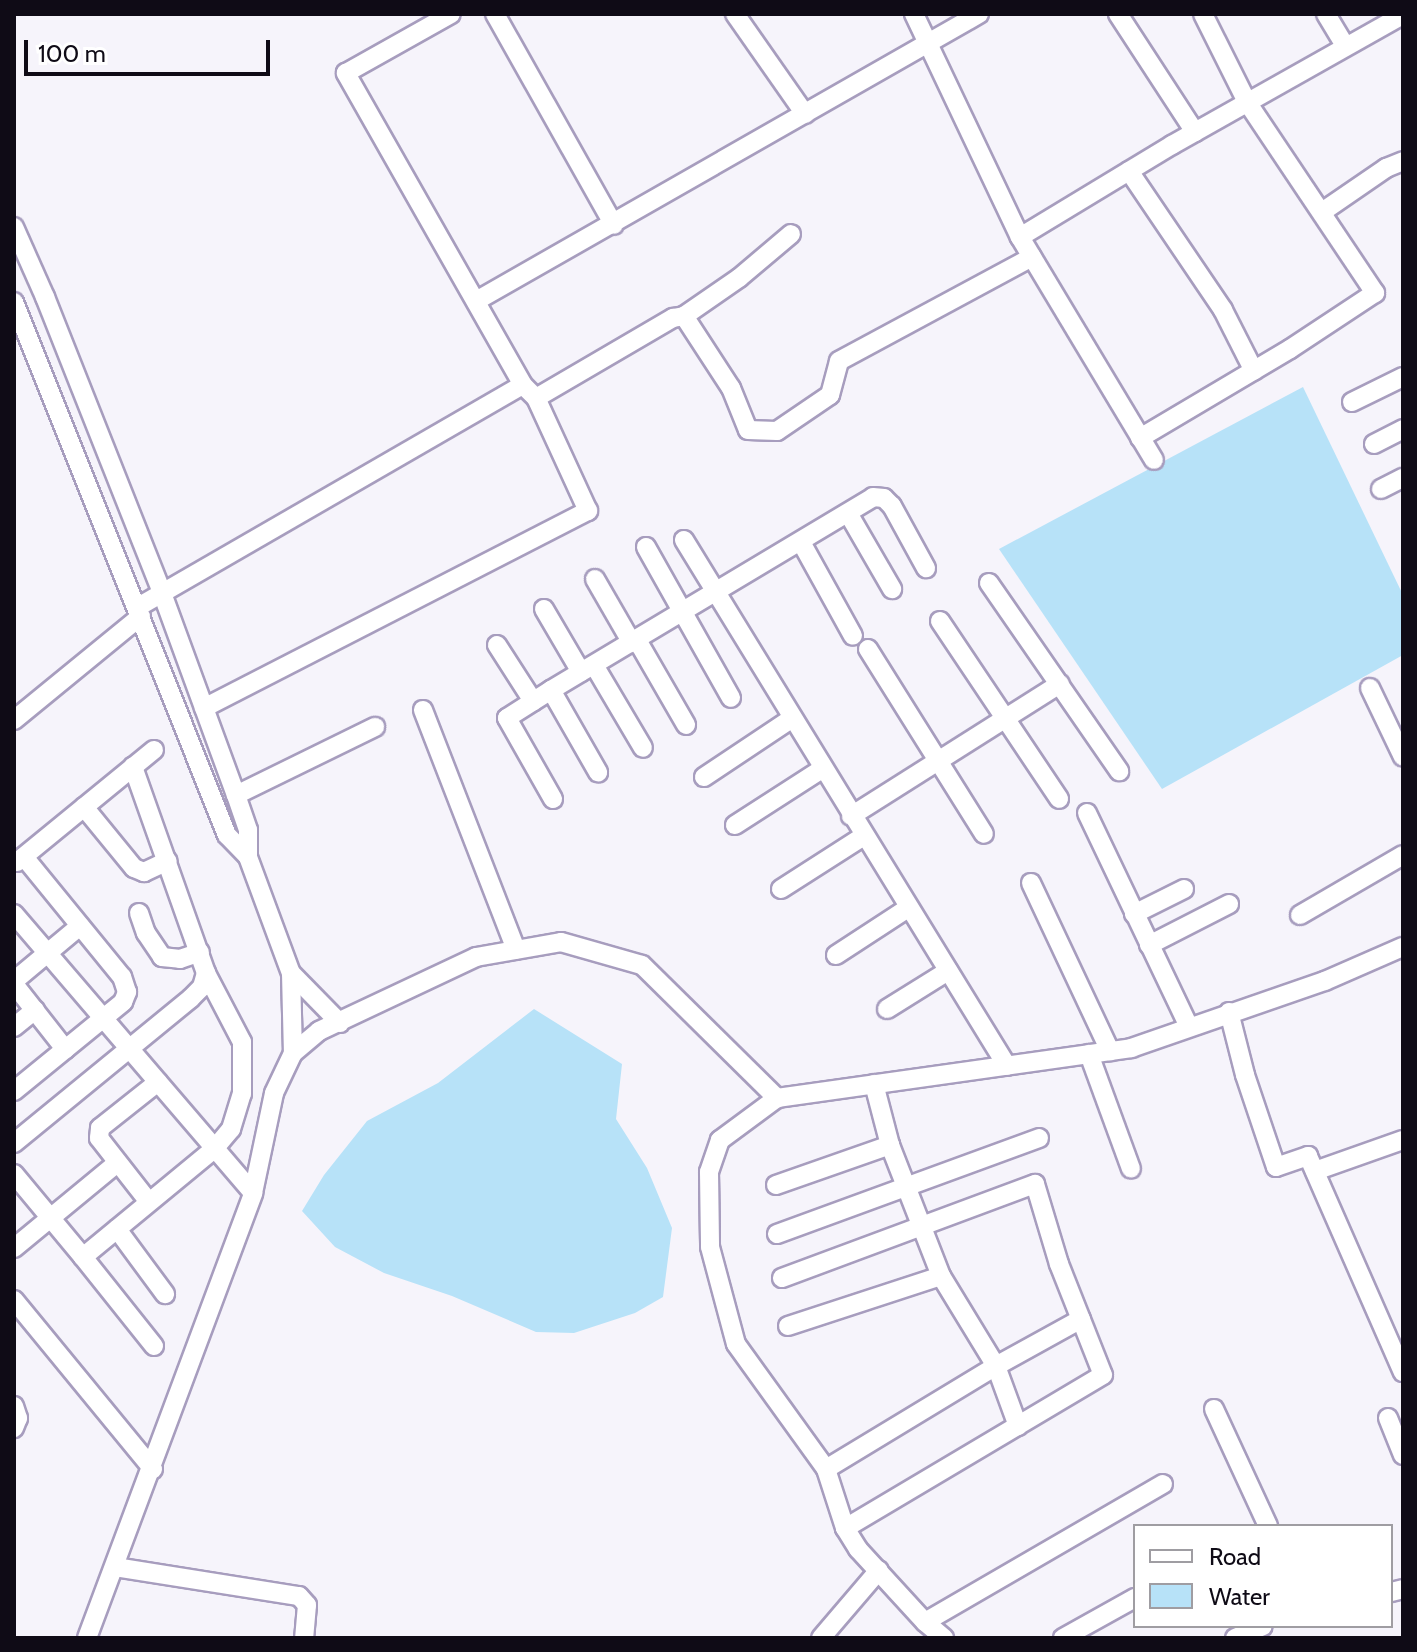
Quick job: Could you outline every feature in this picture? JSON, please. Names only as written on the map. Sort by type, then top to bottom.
[{"type":"street","points":[[204,708],[588,511],[530,392],[346,73],[451,14]]},
{"type":"street","points":[[495,14],[614,225]]},
{"type":"street","points":[[735,14],[805,114]]},
{"type":"street","points":[[914,14],[930,42],[1020,237],[1154,460]]},
{"type":"street","points":[[476,301],[979,14]]},
{"type":"street","points":[[1118,14],[1195,132]]},
{"type":"street","points":[[1140,438],[1254,371],[1375,293],[1247,102],[1203,14]]},
{"type":"street","points":[[1326,14],[1345,46]]},
{"type":"street","points":[[1020,237],[1195,132],[1403,15]]},
{"type":"street","points":[[1322,212],[1386,168],[1403,161]]},
{"type":"street","points":[[1129,171],[1223,310],[1254,371]]},
{"type":"street","points":[[14,227],[162,593],[248,830],[248,857],[291,973],[293,1053]]},
{"type":"street","points":[[14,720],[162,593],[530,392],[673,318],[684,316],[739,278],[791,234]]},
{"type":"street","points":[[684,316],[731,388],[748,430],[777,431],[830,395],[839,361],[1032,257]]},
{"type":"street","points":[[15,306],[227,835],[248,857]]},
{"type":"street","points":[[1352,402],[1403,377]]},
{"type":"street","points":[[63,424],[91,413]]},
{"type":"street","points":[[1374,444],[1403,429]]},
{"type":"street","points":[[1381,489],[1403,478]]},
{"type":"street","points":[[553,799],[507,718],[533,701],[873,497],[884,498],[926,568]]},
{"type":"street","points":[[848,513],[892,589]]},
{"type":"street","points":[[684,540],[714,595],[1007,1066]]},
{"type":"street","points":[[801,542],[853,636]]},
{"type":"street","points":[[646,547],[731,698]]},
{"type":"street","points":[[595,579],[686,725]]},
{"type":"street","points":[[989,583],[1119,771]]},
{"type":"street","points":[[544,609],[643,748]]},
{"type":"street","points":[[940,621],[1059,799]]},
{"type":"street","points":[[497,645],[533,701]]},
{"type":"street","points":[[868,649],[984,834]]},
{"type":"street","points":[[851,816],[1060,684]]},
{"type":"street","points":[[1370,688],[1403,757]]},
{"type":"street","points":[[551,690],[598,772]]},
{"type":"street","points":[[423,710],[516,950]]},
{"type":"street","points":[[704,777],[791,719]]},
{"type":"street","points":[[236,795],[375,727]]},
{"type":"street","points":[[14,1091],[123,1002],[127,992],[122,977],[80,926],[19,861],[154,750]]},
{"type":"street","points":[[83,1257],[215,1148],[231,1129],[242,1094],[242,1042],[206,973],[133,767]]},
{"type":"street","points":[[735,825],[822,769]]},
{"type":"street","points":[[84,807],[134,868],[144,872],[168,861]]},
{"type":"street","points":[[1087,813],[1189,1027]]},
{"type":"street","points":[[781,889],[864,836]]},
{"type":"street","points":[[1300,915],[1403,855]]},
{"type":"street","points":[[1031,883],[1110,1051]]},
{"type":"street","points":[[1134,914],[1184,889]]},
{"type":"street","points":[[1149,945],[1229,904]]},
{"type":"street","points":[[836,955],[908,908]]},
{"type":"street","points":[[139,913],[146,933],[162,957],[180,959],[200,952]]},
{"type":"street","points":[[14,914],[253,1193]]},
{"type":"street","points":[[65,1049],[14,982],[80,926]]},
{"type":"street","points":[[87,1638],[153,1469],[253,1193],[274,1093],[293,1053],[319,1031],[476,957],[561,942],[642,965],[777,1098]]},
{"type":"street","points":[[944,1638],[925,1622],[858,1549],[845,1528],[826,1469],[736,1344],[710,1247],[709,1172],[720,1140],[777,1098],[1131,1048],[1325,981],[1403,947]]},
{"type":"street","points":[[887,1009],[948,971]]},
{"type":"street","points":[[14,1143],[191,998],[202,987],[206,973]]},
{"type":"street","points":[[291,973],[340,1023]]},
{"type":"street","points":[[14,1027],[35,1010]]},
{"type":"street","points":[[1229,1012],[1245,1075],[1276,1167],[1308,1156],[1403,1372]]},
{"type":"street","points":[[1089,1054],[1131,1169]]},
{"type":"street","points":[[149,1202],[99,1138],[100,1128],[158,1082]]},
{"type":"street","points":[[874,1084],[890,1145],[941,1276],[996,1366],[1018,1426]]},
{"type":"street","points":[[777,1234],[1039,1138]]},
{"type":"street","points":[[1315,1171],[1403,1140]]},
{"type":"street","points":[[776,1185],[890,1145]]},
{"type":"street","points":[[14,1248],[117,1163]]},
{"type":"street","points":[[14,1174],[154,1346]]},
{"type":"street","points":[[782,1278],[1035,1184],[1059,1264],[1103,1375],[845,1528]]},
{"type":"street","points":[[117,1229],[165,1294]]},
{"type":"street","points":[[788,1326],[941,1276]]},
{"type":"street","points":[[17,1311],[153,1469]]},
{"type":"street","points":[[826,1469],[996,1366],[1081,1319]]},
{"type":"street","points":[[14,1406],[18,1418],[14,1428]]},
{"type":"street","points":[[1214,1409],[1266,1524]]},
{"type":"street","points":[[1388,1418],[1403,1455]]},
{"type":"street","points":[[925,1622],[1163,1484]]},
{"type":"street","points":[[115,1567],[299,1596],[307,1605],[304,1638]]},
{"type":"street","points":[[821,1638],[879,1570]]},
{"type":"street","points":[[1063,1638],[1133,1599]]},
{"type":"water","points":[[1303,387],[1403,595],[1403,655],[1162,789],[999,549]]},
{"type":"water","points":[[534,1009],[622,1064],[616,1119],[647,1168],[672,1228],[663,1297],[635,1313],[574,1333],[536,1332],[452,1296],[384,1273],[335,1247],[302,1211],[324,1175],[367,1121],[438,1083]]}]
